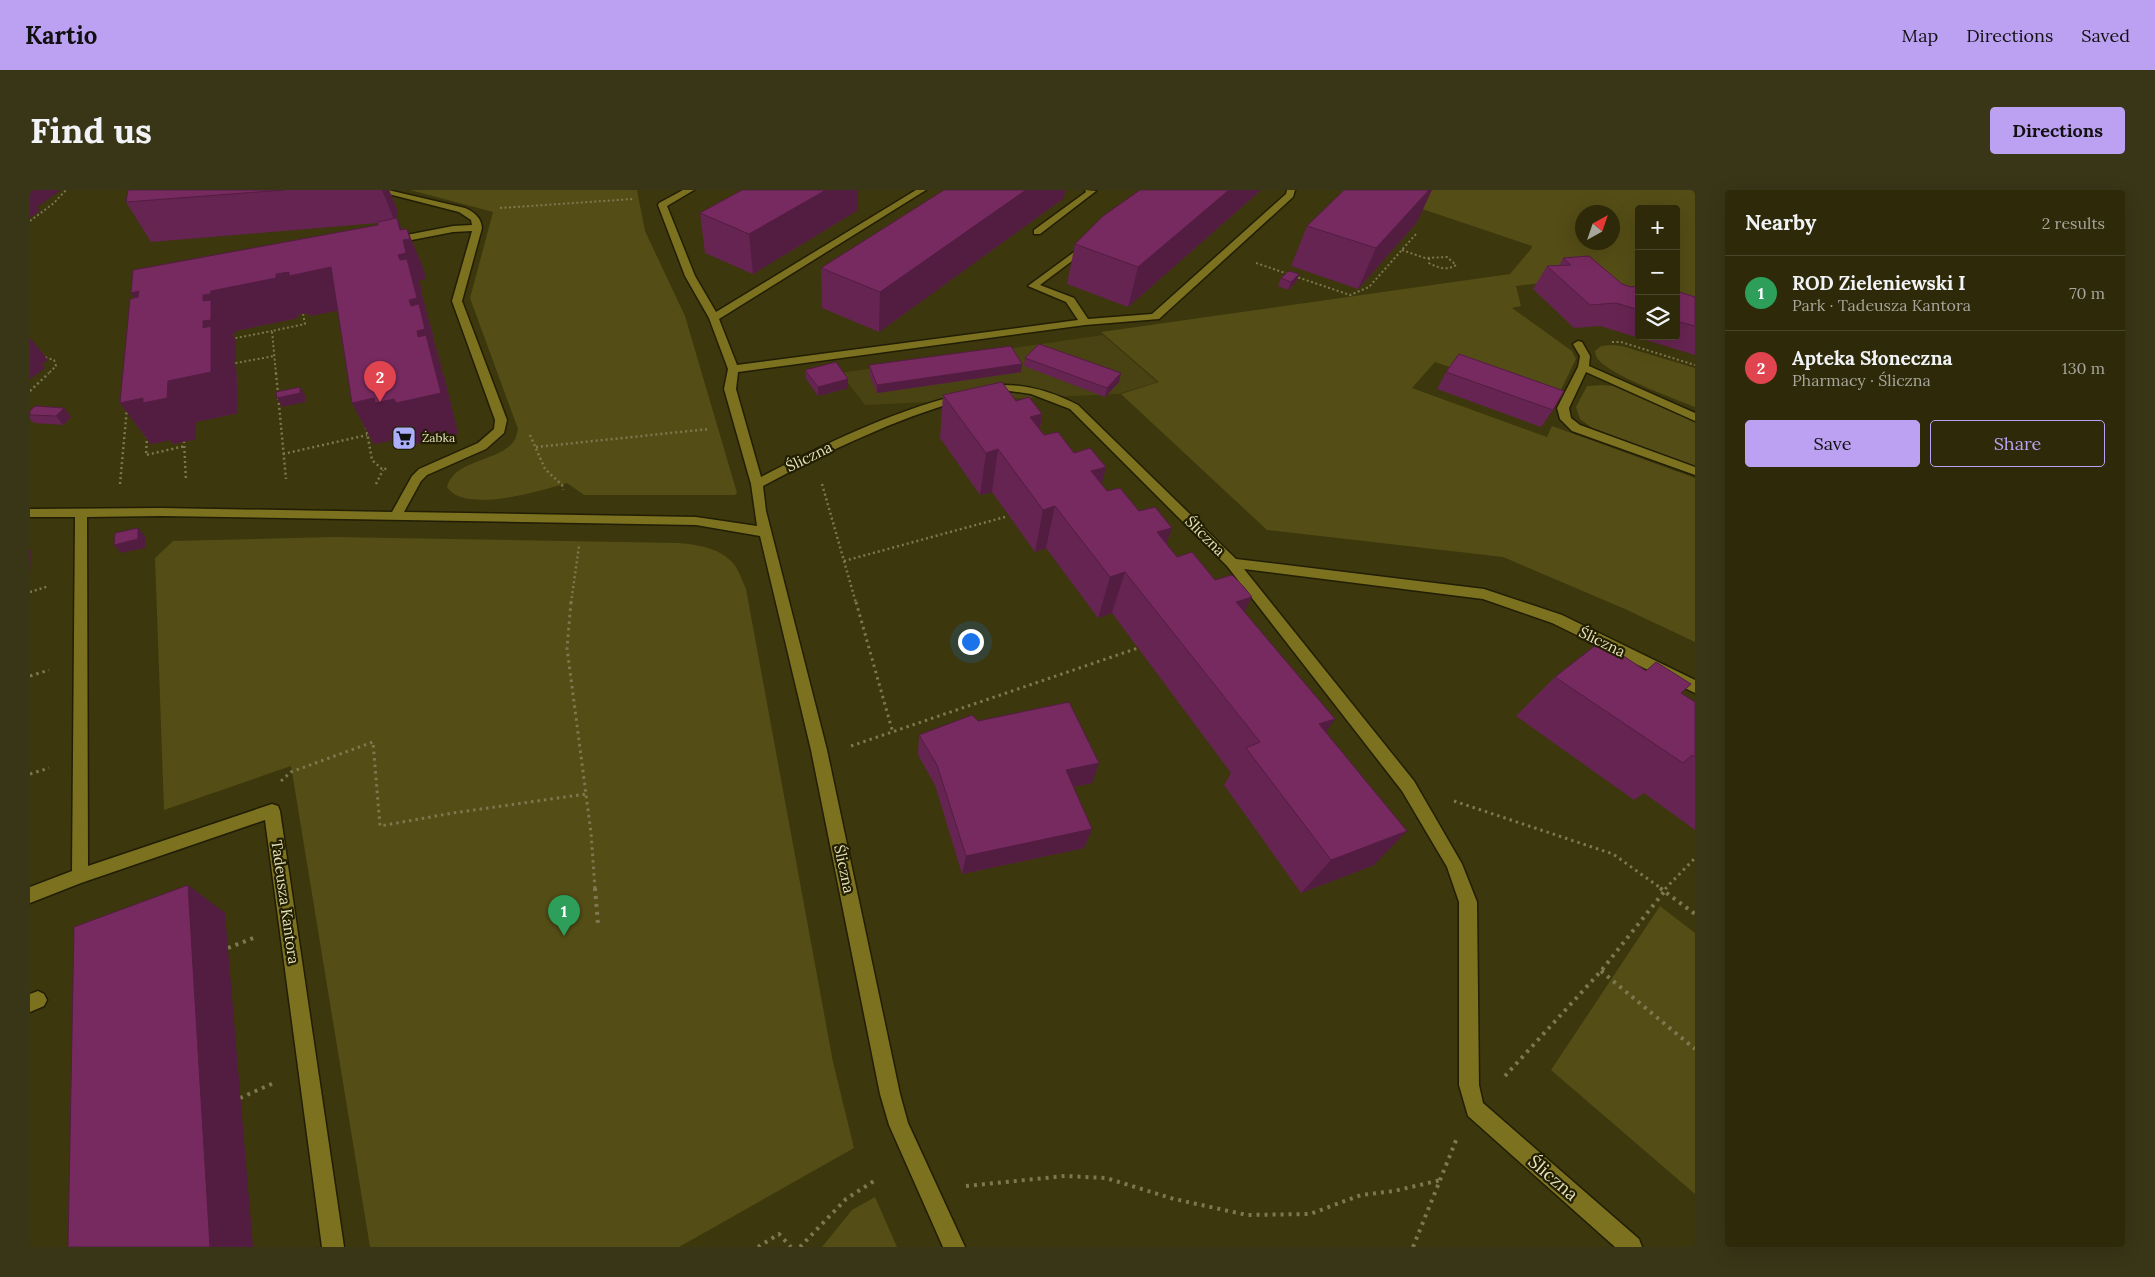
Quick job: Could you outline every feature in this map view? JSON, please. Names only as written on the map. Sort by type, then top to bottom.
[{"type":"street","points":[[377,190],[462,210],[474,216],[478,222],[457,301],[501,420],[500,430],[482,446],[446,460],[424,472],[416,479],[396,515]]},
{"type":"street","name":"Śliczna","points":[[690,190],[662,206],[690,276],[714,318],[733,369],[730,389],[733,405],[757,484],[760,511],[819,750],[890,1094],[899,1125],[954,1247]]},
{"type":"street","points":[[714,318],[922,190]]},
{"type":"street","points":[[1037,232],[1092,191],[1088,190]]},
{"type":"street","points":[[733,369],[1085,322],[1155,317],[1224,252],[1290,195],[1291,190]]},
{"type":"street","points":[[381,243],[452,229],[477,228]]},
{"type":"street","points":[[1085,247],[1033,286],[1070,300],[1085,322]]},
{"type":"street","points":[[1578,344],[1585,356],[1583,367],[1563,408],[1566,419],[1576,428],[1695,471]]},
{"type":"street","points":[[1583,367],[1695,417]]},
{"type":"street","name":"Śliczna","points":[[757,484],[813,454],[902,416],[948,400],[991,390],[1020,389],[1052,395],[1074,407],[1232,563],[1484,594],[1557,619],[1695,687]]},
{"type":"street","points":[[80,876],[81,512]]},
{"type":"street","points":[[33,516],[81,512],[396,515],[696,521],[765,532]]},
{"type":"street","points":[[1232,563],[1408,786],[1454,864],[1468,902],[1469,1085],[1475,1109]]},
{"type":"street","name":"Tadeusza Kantora","points":[[30,895],[80,876],[272,811],[332,1247]]},
{"type":"street","name":"Śliczna","points":[[1475,1109],[1631,1247]]},
{"type":"path","points":[[30,221],[54,203],[66,190]]},
{"type":"path","points":[[500,208],[633,199]]},
{"type":"path","points":[[1224,252],[1350,296],[1369,287],[1416,234]]},
{"type":"path","points":[[1402,250],[1429,258],[1442,256],[1453,260],[1456,265],[1451,268],[1441,268],[1429,263],[1429,258]]},
{"type":"path","points":[[227,339],[305,324],[303,314]]},
{"type":"path","points":[[272,330],[286,479]]},
{"type":"path","points":[[1612,342],[1621,342],[1695,365]]},
{"type":"path","points":[[30,392],[56,366],[54,360],[38,355]]},
{"type":"path","points":[[228,365],[274,356]]},
{"type":"path","points":[[119,487],[127,400]]},
{"type":"path","points":[[127,415],[134,413]]},
{"type":"path","points":[[147,428],[146,456],[185,446]]},
{"type":"path","points":[[536,447],[718,428]]},
{"type":"path","points":[[283,454],[367,435]]},
{"type":"path","points":[[184,441],[186,481]]},
{"type":"path","points":[[813,454],[894,733]]},
{"type":"path","points":[[376,484],[383,470]]},
{"type":"path","points":[[844,561],[1006,517]]},
{"type":"path","points":[[580,540],[569,618],[567,648],[586,794],[598,924]]},
{"type":"path","points":[[848,748],[1138,648]]},
{"type":"path","points":[[30,676],[54,669]]},
{"type":"path","points":[[291,772],[373,742],[380,826],[453,813],[586,794]]},
{"type":"path","points":[[30,774],[52,767]]},
{"type":"path","points":[[1408,786],[1613,854],[1665,890],[1695,914]]},
{"type":"path","points":[[1413,1247],[1459,1134],[1475,1109],[1601,971],[1665,890],[1695,858]]},
{"type":"path","points":[[228,948],[261,935]]},
{"type":"path","points":[[1601,971],[1695,1049]]},
{"type":"path","points":[[240,1098],[278,1081]]},
{"type":"path","points":[[966,1186],[982,1182],[1029,1181],[1065,1176],[1106,1178],[1174,1199],[1247,1215],[1310,1214],[1361,1195],[1394,1191],[1441,1180]]},
{"type":"path","points":[[800,1247],[846,1199],[876,1179]]},
{"type":"path","points":[[758,1247],[780,1234],[791,1247]]},
{"type":"shaded area","points":[[410,190],[637,190],[645,231],[685,316],[737,493],[735,495],[584,495],[567,483],[522,495],[486,500],[469,499],[456,495],[447,487],[451,478],[458,471],[507,448],[515,440],[518,429],[470,298],[493,212]]},
{"type":"shaded area","points":[[1366,190],[1695,190],[1695,325],[1680,320],[1680,205],[1635,205],[1635,307],[1551,282],[1516,286],[1521,306],[1512,308],[1572,351],[1576,359],[1558,396],[1537,397],[1435,362],[1412,388],[1547,437],[1552,426],[1695,478],[1695,642],[1625,609],[1503,557],[1267,530],[1121,394],[1159,382],[1101,332],[1510,274],[1532,246]]},
{"type":"shaded area","points":[[1103,335],[1157,382],[1118,394],[865,405],[840,373]]},
{"type":"shaded area","points":[[1601,346],[1622,346],[1695,368],[1695,407],[1642,386],[1603,364],[1597,358],[1595,351]]},
{"type":"shaded area","points":[[1587,386],[1613,386],[1695,422],[1695,466],[1592,428],[1580,419],[1576,407]]},
{"type":"shaded area","points":[[335,537],[679,543],[710,549],[731,561],[736,567],[746,589],[833,1062],[854,1148],[679,1247],[370,1247],[291,766],[164,810],[155,558],[173,541]]},
{"type":"shaded area","points":[[1660,906],[1695,933],[1695,1194],[1551,1070]]},
{"type":"shaded area","points":[[875,1197],[897,1247],[822,1247],[852,1210]]},
{"type":"building","points":[[128,190],[285,190],[126,202]]},
{"type":"building","points":[[742,190],[826,190],[749,234],[700,213]]},
{"type":"building","points":[[944,190],[1026,190],[880,292],[821,268]]},
{"type":"building","points":[[1140,190],[1229,190],[1138,267],[1075,244],[1103,216]]},
{"type":"building","points":[[1344,190],[1429,190],[1376,248],[1307,226]]},
{"type":"building","points":[[397,218],[400,230],[407,229],[410,239],[403,240],[406,253],[398,255],[400,260],[407,259],[417,298],[409,300],[411,306],[419,304],[425,329],[417,331],[418,337],[426,335],[441,393],[396,403],[394,399],[375,403],[374,398],[352,403],[331,267],[289,276],[289,272],[276,274],[276,278],[211,291],[210,294],[203,295],[203,301],[211,300],[211,320],[203,321],[203,328],[211,326],[211,372],[168,381],[167,398],[143,403],[143,398],[120,403],[130,299],[138,297],[139,291],[131,293],[133,270],[378,225],[378,222]]},
{"type":"building","points":[[1589,256],[1622,284],[1635,286],[1635,309],[1616,303],[1590,305],[1547,266],[1571,265],[1563,258]]},
{"type":"building","points":[[1289,271],[1299,274],[1291,282],[1281,278]]},
{"type":"building","points":[[1680,292],[1695,297],[1695,326],[1680,322]]},
{"type":"building","points":[[1039,344],[1121,373],[1107,388],[1025,358]]},
{"type":"building","points":[[1011,346],[1022,364],[877,385],[869,365]]},
{"type":"building","points":[[1459,354],[1564,391],[1553,410],[1446,372]]},
{"type":"building","points":[[836,362],[848,379],[818,387],[805,370]]},
{"type":"building","points":[[1002,382],[1016,401],[1029,397],[1042,414],[1030,417],[1044,435],[1058,432],[1074,453],[1090,448],[1106,467],[1091,471],[1107,491],[1120,488],[1139,511],[1155,507],[1172,528],[1157,532],[1177,557],[1192,552],[1215,580],[1232,575],[1243,586],[1252,597],[1236,602],[1335,719],[1319,724],[1407,831],[1331,860],[1246,748],[1260,742],[1125,572],[1110,577],[1055,506],[1043,510],[998,449],[986,453],[943,395]]},
{"type":"building","points":[[300,387],[300,393],[277,398],[276,392]]},
{"type":"building","points":[[35,406],[64,408],[56,416],[30,415],[30,411]]},
{"type":"building","points":[[138,528],[138,539],[114,545],[115,533]]},
{"type":"building","points":[[1601,641],[1646,671],[1656,662],[1691,684],[1681,693],[1695,702],[1695,757],[1692,755],[1683,763],[1555,677]]},
{"type":"building","points":[[1069,702],[1099,763],[1066,770],[1092,829],[966,856],[937,765],[919,735],[972,715],[978,721]]},
{"type":"building","points":[[188,885],[210,1247],[68,1247],[74,927]]},
{"type":"place","name":"Apteka Słoneczna","points":[[380,402]]},
{"type":"place","name":"Żabka","points":[[404,438]]},
{"type":"place","name":"ROD Zieleniewski I","points":[[564,936]]}]
